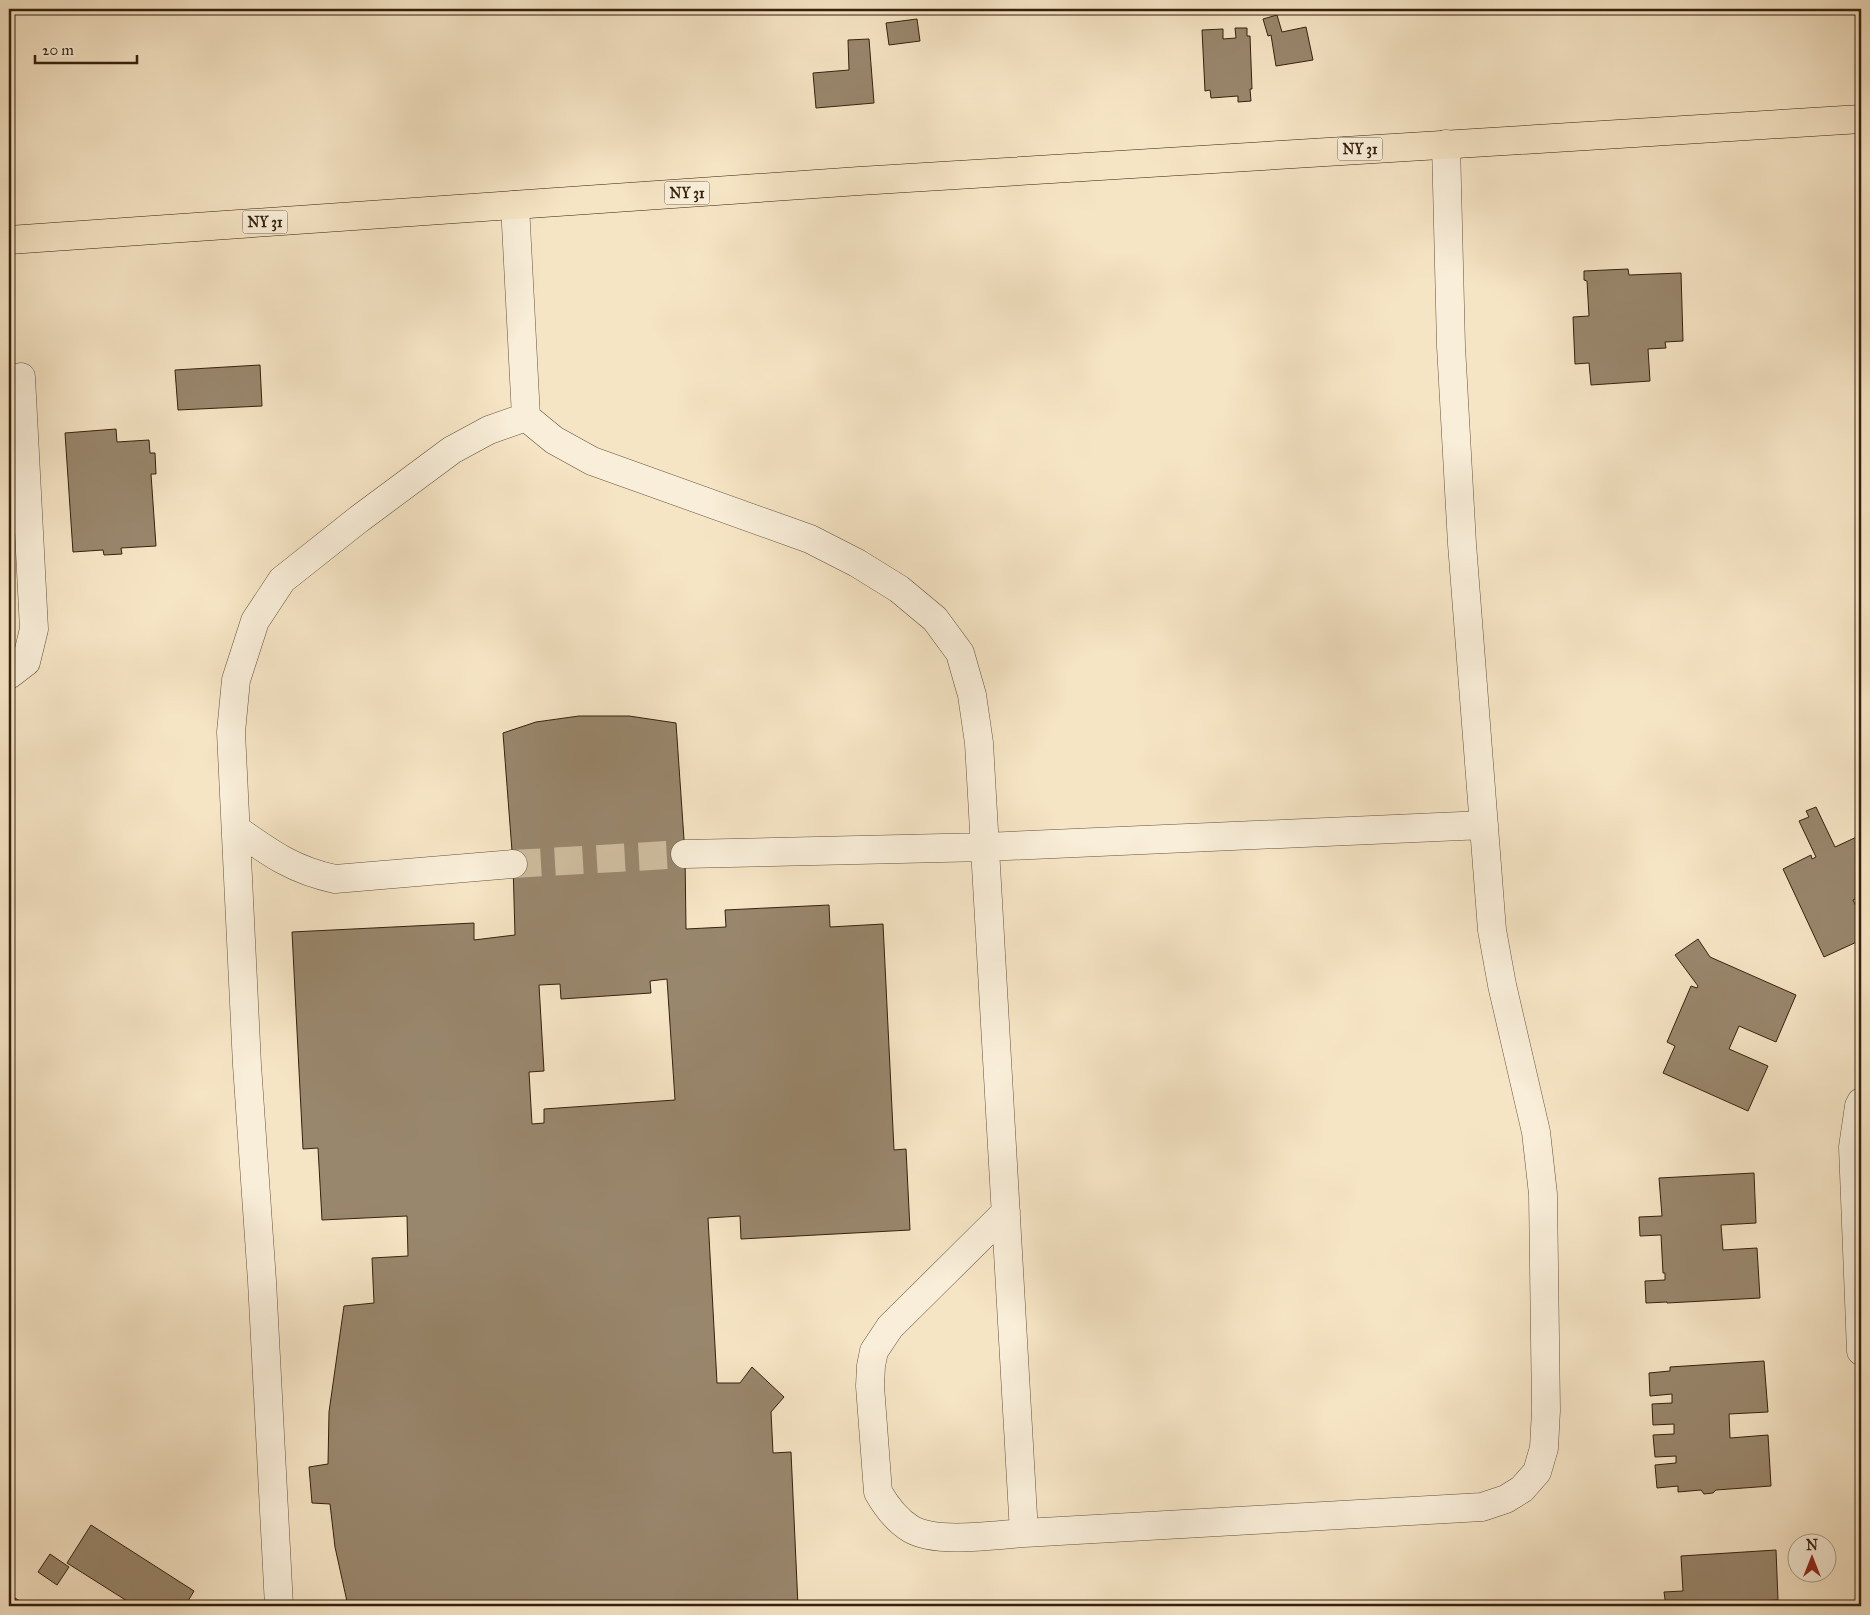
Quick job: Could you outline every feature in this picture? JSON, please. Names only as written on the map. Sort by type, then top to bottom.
[{"type":"main road","name":"NY 31","points":[[9,240],[1446,144],[1861,119]]},
{"type":"street","points":[[1006,1212],[890,1327],[874,1351],[870,1386],[878,1492],[885,1505],[911,1529],[928,1535],[947,1537],[1482,1507],[1506,1499],[1522,1489],[1537,1472],[1544,1448],[1546,1410],[1543,1194],[1536,1132],[1502,984],[1492,930],[1461,525],[1451,346],[1446,144]]},
{"type":"street","points":[[515,205],[526,417],[554,440],[592,461],[810,539],[857,563],[899,589],[935,619],[960,653],[972,695],[979,743],[1024,1533]]},
{"type":"street","points":[[9,675],[26,662],[34,629],[21,377]]},
{"type":"street","points":[[280,1606],[262,1281],[247,1065],[231,732],[236,680],[255,622],[282,580],[359,519],[452,450],[489,430],[526,417]]},
{"type":"street","points":[[684,854],[985,848],[1484,825]]},
{"type":"street","points":[[236,829],[278,859],[319,876],[335,879],[513,864]]},
{"type":"street","points":[[1861,1102],[1853,1146],[1861,1351]]},
{"type":"building","points":[[1491,9],[1526,9],[1526,10],[1492,13]]},
{"type":"building","points":[[1277,15],[1282,32],[1306,27],[1313,60],[1276,66],[1271,35],[1268,36],[1263,19]]},
{"type":"building","points":[[917,19],[920,41],[889,45],[886,23]]},
{"type":"building","points":[[1235,28],[1247,28],[1247,36],[1250,36],[1251,101],[1238,102],[1238,96],[1211,98],[1210,90],[1205,91],[1202,30],[1223,29],[1223,39],[1236,38]]},
{"type":"building","points":[[869,39],[874,103],[816,108],[813,73],[849,70],[848,40]]},
{"type":"building","points":[[1628,269],[1629,275],[1681,273],[1683,341],[1665,342],[1666,348],[1648,349],[1650,381],[1591,385],[1589,363],[1575,364],[1573,317],[1589,316],[1587,281],[1584,280],[1584,271]]},
{"type":"building","points":[[260,365],[262,406],[178,410],[175,370]]},
{"type":"building","points":[[116,429],[117,442],[149,440],[150,453],[155,453],[156,474],[151,474],[156,546],[121,548],[122,554],[104,555],[103,550],[73,552],[65,433]]},
{"type":"building","points":[[579,716],[629,716],[676,723],[685,854],[686,929],[726,927],[725,910],[829,905],[830,927],[883,924],[894,1150],[906,1149],[910,1230],[741,1239],[740,1216],[708,1218],[717,1383],[740,1383],[752,1367],[784,1397],[771,1412],[773,1453],[791,1452],[798,1606],[613,1606],[612,1603],[601,1604],[601,1606],[348,1606],[335,1547],[330,1504],[312,1503],[309,1467],[328,1464],[329,1412],[344,1306],[374,1303],[372,1258],[408,1256],[407,1216],[322,1220],[318,1148],[303,1149],[292,932],[474,923],[474,940],[515,935],[513,864],[503,733],[536,722]],"holes":[[[667,979],[675,1100],[544,1109],[544,1123],[532,1124],[529,1072],[544,1071],[539,985],[560,984],[561,999],[651,993],[650,981]]]},
{"type":"building","points":[[1816,807],[1835,847],[1861,835],[1861,896],[1853,900],[1861,917],[1861,940],[1824,957],[1783,869],[1811,855],[1812,859],[1816,857],[1799,821],[1809,817],[1806,811]]},
{"type":"building","points":[[1698,939],[1710,957],[1796,995],[1776,1042],[1739,1026],[1729,1049],[1768,1066],[1748,1111],[1663,1073],[1675,1046],[1667,1042],[1691,986],[1697,988],[1698,986],[1675,955]]},
{"type":"building","points":[[1754,1173],[1756,1223],[1721,1225],[1723,1250],[1757,1248],[1760,1298],[1646,1303],[1645,1281],[1665,1280],[1661,1235],[1640,1236],[1639,1217],[1662,1216],[1659,1178]]},
{"type":"building","points":[[1764,1361],[1768,1412],[1729,1414],[1730,1438],[1768,1435],[1771,1486],[1716,1490],[1713,1493],[1704,1494],[1701,1490],[1678,1492],[1678,1486],[1657,1488],[1655,1465],[1676,1463],[1676,1456],[1655,1457],[1653,1435],[1674,1434],[1674,1424],[1653,1425],[1652,1404],[1672,1403],[1672,1394],[1650,1396],[1649,1373],[1670,1371],[1670,1367]]},
{"type":"building","points":[[91,1525],[194,1591],[185,1606],[135,1606],[67,1563]]},
{"type":"building","points":[[1776,1550],[1778,1600],[1739,1602],[1739,1606],[1666,1606],[1664,1592],[1683,1591],[1681,1556]]},
{"type":"building","points":[[50,1554],[69,1567],[57,1585],[38,1572]]},
{"type":"building","points":[[9,1594],[27,1606],[9,1606]]},
{"type":"tunnel","points":[[513,864],[685,854]]}]
